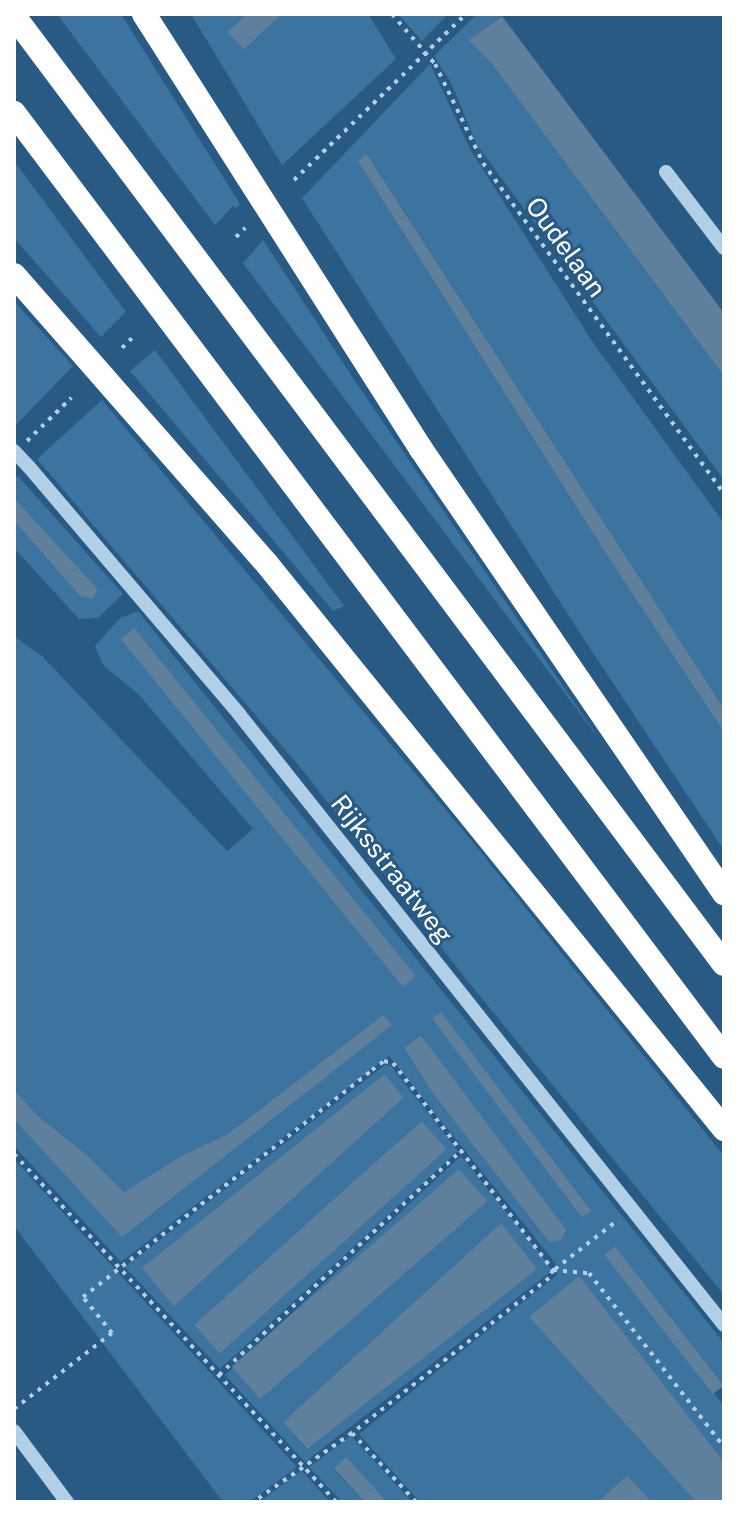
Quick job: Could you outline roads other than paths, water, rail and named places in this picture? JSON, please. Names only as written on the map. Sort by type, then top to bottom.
[{"type":"highway","points":[[144,14],[421,449],[724,893]]},
{"type":"highway","points":[[14,16],[724,964]]},
{"type":"highway","points":[[14,113],[724,1057]]},
{"type":"highway","points":[[14,275],[267,564],[724,1129]]},
{"type":"street","points":[[666,172],[724,248]]},
{"type":"street","name":"Rijksstraatweg","points":[[19,448],[29,467],[239,714],[724,1325]]},
{"type":"street","points":[[14,1431],[67,1502]]}]
